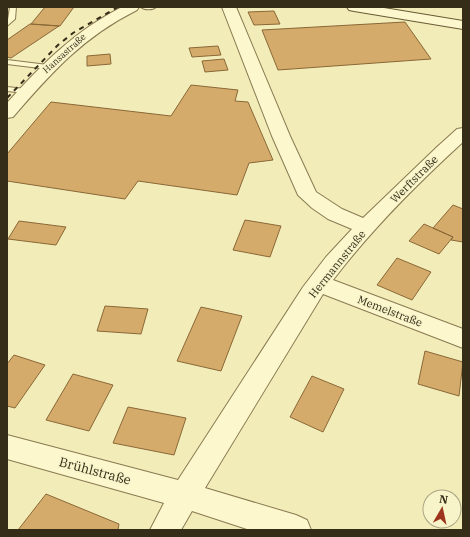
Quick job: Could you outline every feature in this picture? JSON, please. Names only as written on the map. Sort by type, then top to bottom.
[{"type":"street","name":"Hansastraße","points":[[7,113],[48,67],[86,33],[132,7]]},
{"type":"street","name":"Hermannstraße","points":[[165,530],[184,495],[318,284],[366,227],[335,214],[308,195],[281,136],[229,7]]},
{"type":"street","points":[[354,7],[463,25]]},
{"type":"street","points":[[404,7],[463,16]]},
{"type":"street","name":"Werftstraße","points":[[366,227],[463,132]]},
{"type":"street","name":"Memelstraße","points":[[318,284],[463,339]]},
{"type":"street","name":"Brühlstraße","points":[[7,446],[184,495],[296,530]]},
{"type":"lane","points":[[7,24],[12,19],[13,7]]},
{"type":"lane","points":[[144,7],[153,7]]},
{"type":"lane","points":[[7,62],[48,67]]},
{"type":"lane","points":[[7,89],[26,91]]},
{"type":"building","points":[[45,7],[74,7],[60,26],[31,24]]},
{"type":"building","points":[[274,11],[280,24],[254,25],[248,12]]},
{"type":"building","points":[[405,22],[431,59],[278,70],[262,30]]},
{"type":"building","points":[[30,24],[59,26],[11,58],[7,57],[7,40]]},
{"type":"building","points":[[218,46],[221,55],[192,57],[189,48]]},
{"type":"building","points":[[110,54],[111,64],[87,66],[87,56]]},
{"type":"building","points":[[224,59],[228,70],[205,72],[202,61]]},
{"type":"building","points":[[191,85],[238,90],[235,101],[248,102],[273,160],[249,163],[237,195],[138,181],[125,199],[7,181],[7,154],[51,102],[171,116]]},
{"type":"building","points":[[453,205],[463,209],[463,242],[451,240],[453,237],[433,228]]},
{"type":"building","points":[[245,220],[281,226],[270,257],[233,250]]},
{"type":"building","points":[[19,221],[66,227],[56,245],[8,239]]},
{"type":"building","points":[[424,224],[453,237],[439,254],[409,241]]},
{"type":"building","points":[[397,258],[431,272],[412,300],[377,285]]},
{"type":"building","points":[[105,306],[148,309],[141,334],[97,331]]},
{"type":"building","points":[[201,307],[242,316],[221,371],[177,361]]},
{"type":"building","points":[[425,351],[463,362],[459,396],[418,384]]},
{"type":"building","points":[[14,355],[45,365],[15,408],[7,406],[7,364]]},
{"type":"building","points":[[73,374],[113,385],[89,431],[46,420]]},
{"type":"building","points":[[312,376],[344,389],[323,432],[290,417]]},
{"type":"building","points":[[128,407],[186,418],[174,455],[113,443]]},
{"type":"building","points":[[46,494],[119,524],[118,530],[18,530]]},
{"type":"railway","points":[[7,98],[58,45],[73,33],[118,7]]}]
